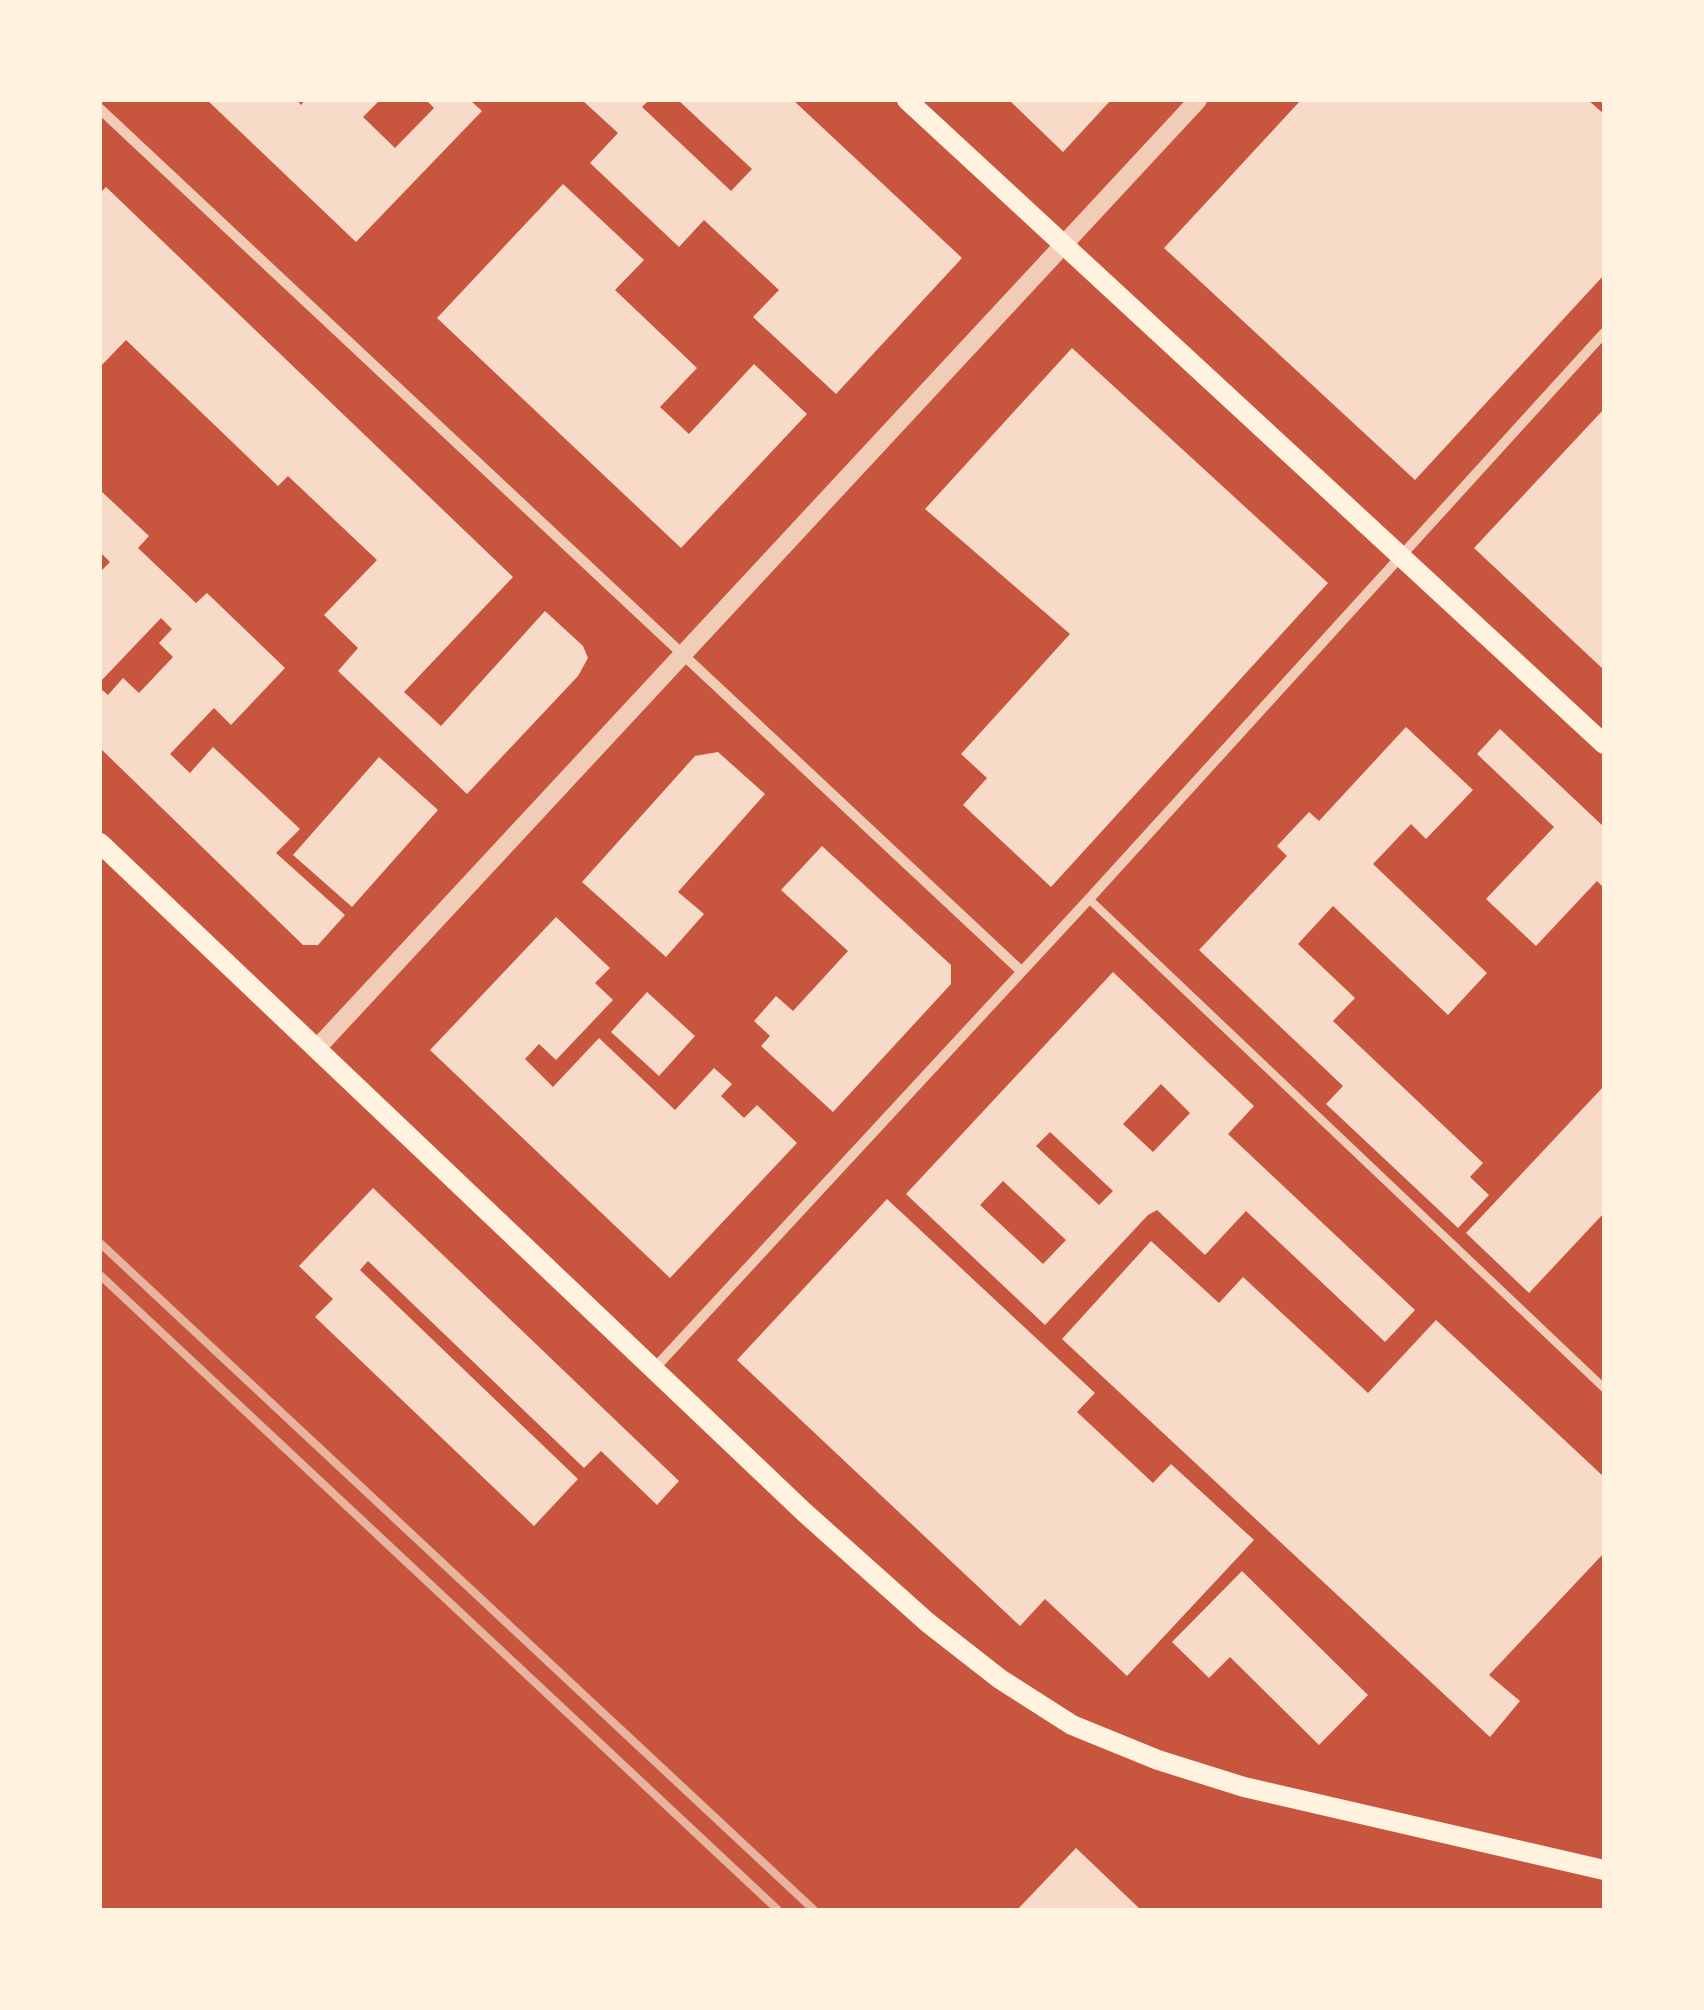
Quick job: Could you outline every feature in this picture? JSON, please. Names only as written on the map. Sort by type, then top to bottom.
[{"type":"main road","points":[[908,100],[1604,744]]},
{"type":"main road","points":[[100,843],[652,1370],[927,1622],[1000,1679],[1072,1724],[1158,1760],[1244,1787],[1604,1870]]},
{"type":"street","points":[[318,1047],[1198,100]]},
{"type":"street","points":[[100,108],[1021,972]]},
{"type":"street","points":[[652,1370],[1089,899],[1604,333]]},
{"type":"lane","points":[[1089,899],[1604,1388]]},
{"type":"building","points":[[207,100],[297,100],[301,105],[305,100],[380,100],[363,117],[395,148],[434,108],[426,100],[470,100],[482,111],[356,242]]},
{"type":"building","points":[[582,100],[649,100],[642,107],[731,191],[752,169],[678,100],[793,100],[962,258],[836,394],[753,317],[779,290],[704,220],[679,247],[590,163],[618,133]]},
{"type":"building","points":[[1009,100],[1111,100],[1063,152]]},
{"type":"building","points":[[1301,100],[1588,100],[1604,114],[1604,275],[1415,480],[1164,248]]},
{"type":"building","points":[[563,184],[644,260],[615,290],[697,368],[660,407],[689,434],[754,364],[807,414],[681,548],[437,318]]},
{"type":"building","points":[[106,187],[513,577],[404,692],[441,726],[545,611],[583,646],[588,658],[578,676],[467,794],[338,671],[358,648],[324,615],[377,560],[288,476],[278,486],[126,340],[100,367],[100,193]]},
{"type":"building","points":[[1072,348],[1328,583],[1051,887],[963,805],[987,778],[961,754],[1070,634],[925,509]]},
{"type":"building","points":[[1604,409],[1604,670],[1474,548]]},
{"type":"building","points":[[100,490],[149,536],[138,548],[196,603],[207,593],[285,668],[231,725],[214,708],[170,754],[190,773],[213,747],[300,829],[276,853],[345,915],[318,945],[303,945],[100,748],[100,688],[108,695],[123,678],[139,693],[173,657],[159,643],[172,629],[161,618],[100,682],[100,572],[110,562],[100,552]]},
{"type":"building","points":[[1406,727],[1473,790],[1426,839],[1411,824],[1373,864],[1487,973],[1448,1015],[1333,906],[1298,944],[1355,998],[1333,1021],[1483,1163],[1470,1177],[1489,1195],[1458,1228],[1326,1104],[1343,1086],[1199,950],[1287,856],[1277,846],[1309,812],[1319,821]]},
{"type":"building","points":[[1500,729],[1604,827],[1604,888],[1597,881],[1536,946],[1486,899],[1554,827],[1477,754]]},
{"type":"building","points":[[718,752],[765,794],[678,892],[704,914],[666,957],[582,882],[695,756]]},
{"type":"building","points":[[379,757],[438,810],[352,907],[293,855]]},
{"type":"building","points":[[822,846],[951,965],[951,984],[833,1112],[761,1046],[770,1036],[754,1021],[776,996],[793,1011],[848,951],[781,890]]},
{"type":"building","points":[[556,917],[610,968],[595,983],[613,1000],[556,1060],[539,1044],[525,1059],[553,1087],[599,1038],[675,1110],[714,1068],[732,1084],[721,1096],[744,1118],[757,1105],[797,1143],[670,1278],[430,1050]]},
{"type":"building","points":[[1113,972],[1254,1106],[1228,1134],[1415,1310],[1385,1342],[1246,1211],[1205,1255],[1157,1210],[1045,1325],[906,1194]],"holes":[[[1161,1084],[1190,1113],[1153,1152],[1123,1124]],[[1050,1132],[1113,1191],[1099,1205],[1036,1146]],[[1003,1181],[1066,1240],[1043,1264],[980,1205]]]},
{"type":"building","points":[[647,992],[695,1036],[659,1076],[611,1032]]},
{"type":"building","points":[[1604,1086],[1604,1213],[1529,1293],[1466,1233]]},
{"type":"building","points":[[373,1188],[679,1481],[657,1505],[601,1451],[584,1468],[368,1261],[360,1270],[578,1479],[534,1526],[315,1317],[333,1299],[299,1266]]},
{"type":"building","points":[[887,1199],[1095,1393],[1077,1412],[1153,1483],[1171,1464],[1254,1540],[1127,1676],[1045,1599],[1020,1626],[737,1360]]},
{"type":"building","points":[[1151,1241],[1219,1303],[1243,1277],[1368,1393],[1436,1320],[1604,1477],[1604,1553],[1489,1675],[1520,1701],[1490,1737],[1062,1339]]},
{"type":"building","points":[[1242,1571],[1368,1695],[1319,1745],[1230,1657],[1209,1678],[1172,1642]]},
{"type":"building","points":[[1076,1848],[1141,1910],[1017,1910]]},
{"type":"railway","points":[[100,1243],[814,1910]]},
{"type":"railway","points":[[100,1275],[778,1910]]}]
